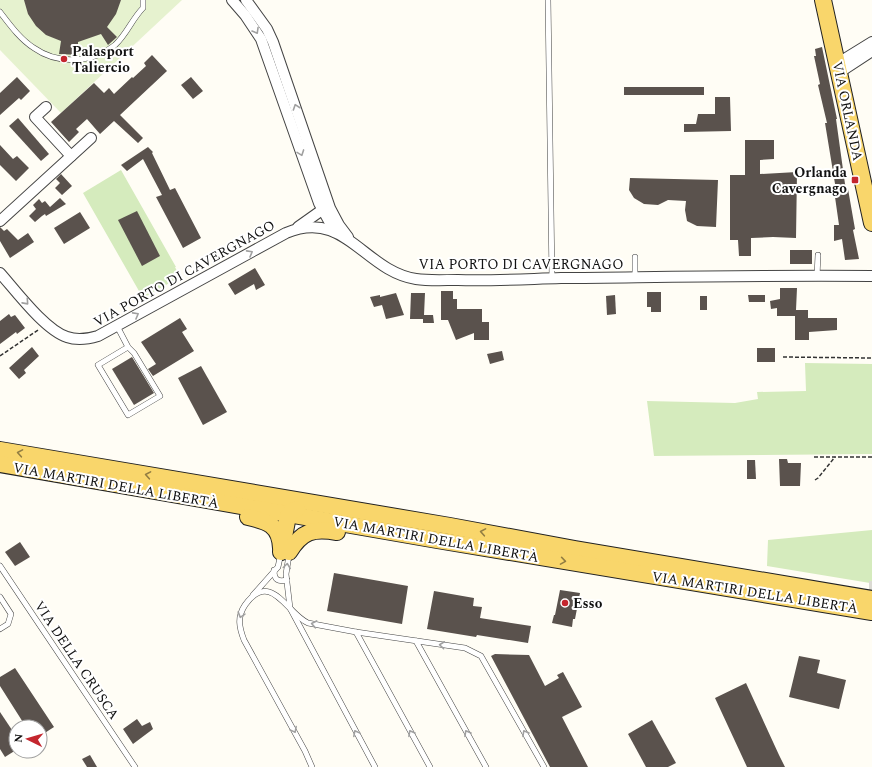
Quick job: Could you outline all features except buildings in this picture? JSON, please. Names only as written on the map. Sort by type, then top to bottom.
[{"type":"main road","name":"VIA ORLANDA","points":[[823,0],[872,223]]},
{"type":"main road","name":"VIA MARTIRI DELLA LIBERTÀ","points":[[0,450],[522,538],[623,548],[871,594]]},
{"type":"main road","name":"VIA MARTIRI DELLA LIBERTÀ","points":[[0,464],[436,540],[872,612]]},
{"type":"main road","points":[[173,480],[184,487],[280,504],[287,507],[292,514]]},
{"type":"main road","points":[[152,491],[180,505],[270,523],[276,531],[285,552]]},
{"type":"main road","points":[[285,552],[292,514],[297,509],[303,508],[384,521],[444,525]]},
{"type":"main road","points":[[285,552],[300,537],[310,531],[317,530],[329,530],[389,540],[436,540]]},
{"type":"street","points":[[232,0],[245,15],[260,39],[322,210],[335,232]]},
{"type":"street","points":[[246,0],[267,29],[273,42],[330,208],[350,241]]},
{"type":"street","points":[[839,68],[872,42]]},
{"type":"street","points":[[839,68],[872,52]]},
{"type":"street","points":[[46,107],[35,117],[71,156]]},
{"type":"street","points":[[0,221],[91,138]]},
{"type":"street","points":[[295,229],[322,210],[326,205],[327,197]]},
{"type":"street","name":"VIA PORTO DI CAVERGNAGO","points":[[0,273],[47,324],[60,335],[82,340],[98,336],[295,229],[308,226],[315,226],[335,232],[350,241],[392,272],[416,279],[475,280],[635,277],[872,276]]},
{"type":"lane","points":[[0,12],[14,30],[34,48],[52,57],[75,60],[96,56],[115,45],[126,33],[136,16],[143,8],[143,0]]},
{"type":"lane","points":[[548,0],[552,278]]},
{"type":"lane","points":[[817,276],[818,255]]},
{"type":"lane","points":[[635,257],[635,277]]},
{"type":"lane","points":[[117,326],[128,347],[134,353],[160,396],[128,415],[98,365],[128,347]]},
{"type":"lane","points":[[285,552],[274,570],[242,610],[239,629],[305,751],[312,767]]},
{"type":"lane","points":[[285,552],[290,608],[375,767]]},
{"type":"lane","name":"VIA DELLA CRUSCA","points":[[0,566],[135,767]]},
{"type":"lane","points":[[274,570],[274,576],[276,579],[281,581],[287,580]]},
{"type":"lane","points":[[247,602],[259,593],[270,592],[284,601],[306,622],[356,632],[465,648],[481,656],[544,767]]},
{"type":"lane","points":[[0,597],[11,614],[8,624],[0,629]]},
{"type":"lane","points":[[356,632],[430,767]]},
{"type":"lane","points":[[416,641],[486,767]]},
{"type":"path","points":[[0,356],[47,324]]},
{"type":"path","points":[[782,357],[872,358]]},
{"type":"path","points":[[814,457],[872,457]]},
{"type":"path","points":[[815,480],[835,457]]},
{"type":"green space","name":"Palasport Taliercio","points":[[0,0],[182,0],[61,113],[0,50]]},
{"type":"green space","points":[[121,170],[176,267],[180,277],[143,298],[83,193]]},
{"type":"green space","points":[[805,363],[872,364],[872,454],[654,456],[647,401],[735,403],[758,399],[757,392],[806,391]]},
{"type":"green space","points":[[872,530],[872,594],[869,594],[870,583],[767,566],[768,540]]},
{"type":"place","name":"Palasport Taliercio","points":[[64,59]]},
{"type":"place","name":"Orlanda Cavergnago","points":[[855,180]]},
{"type":"place","name":"Esso","points":[[565,603]]}]
